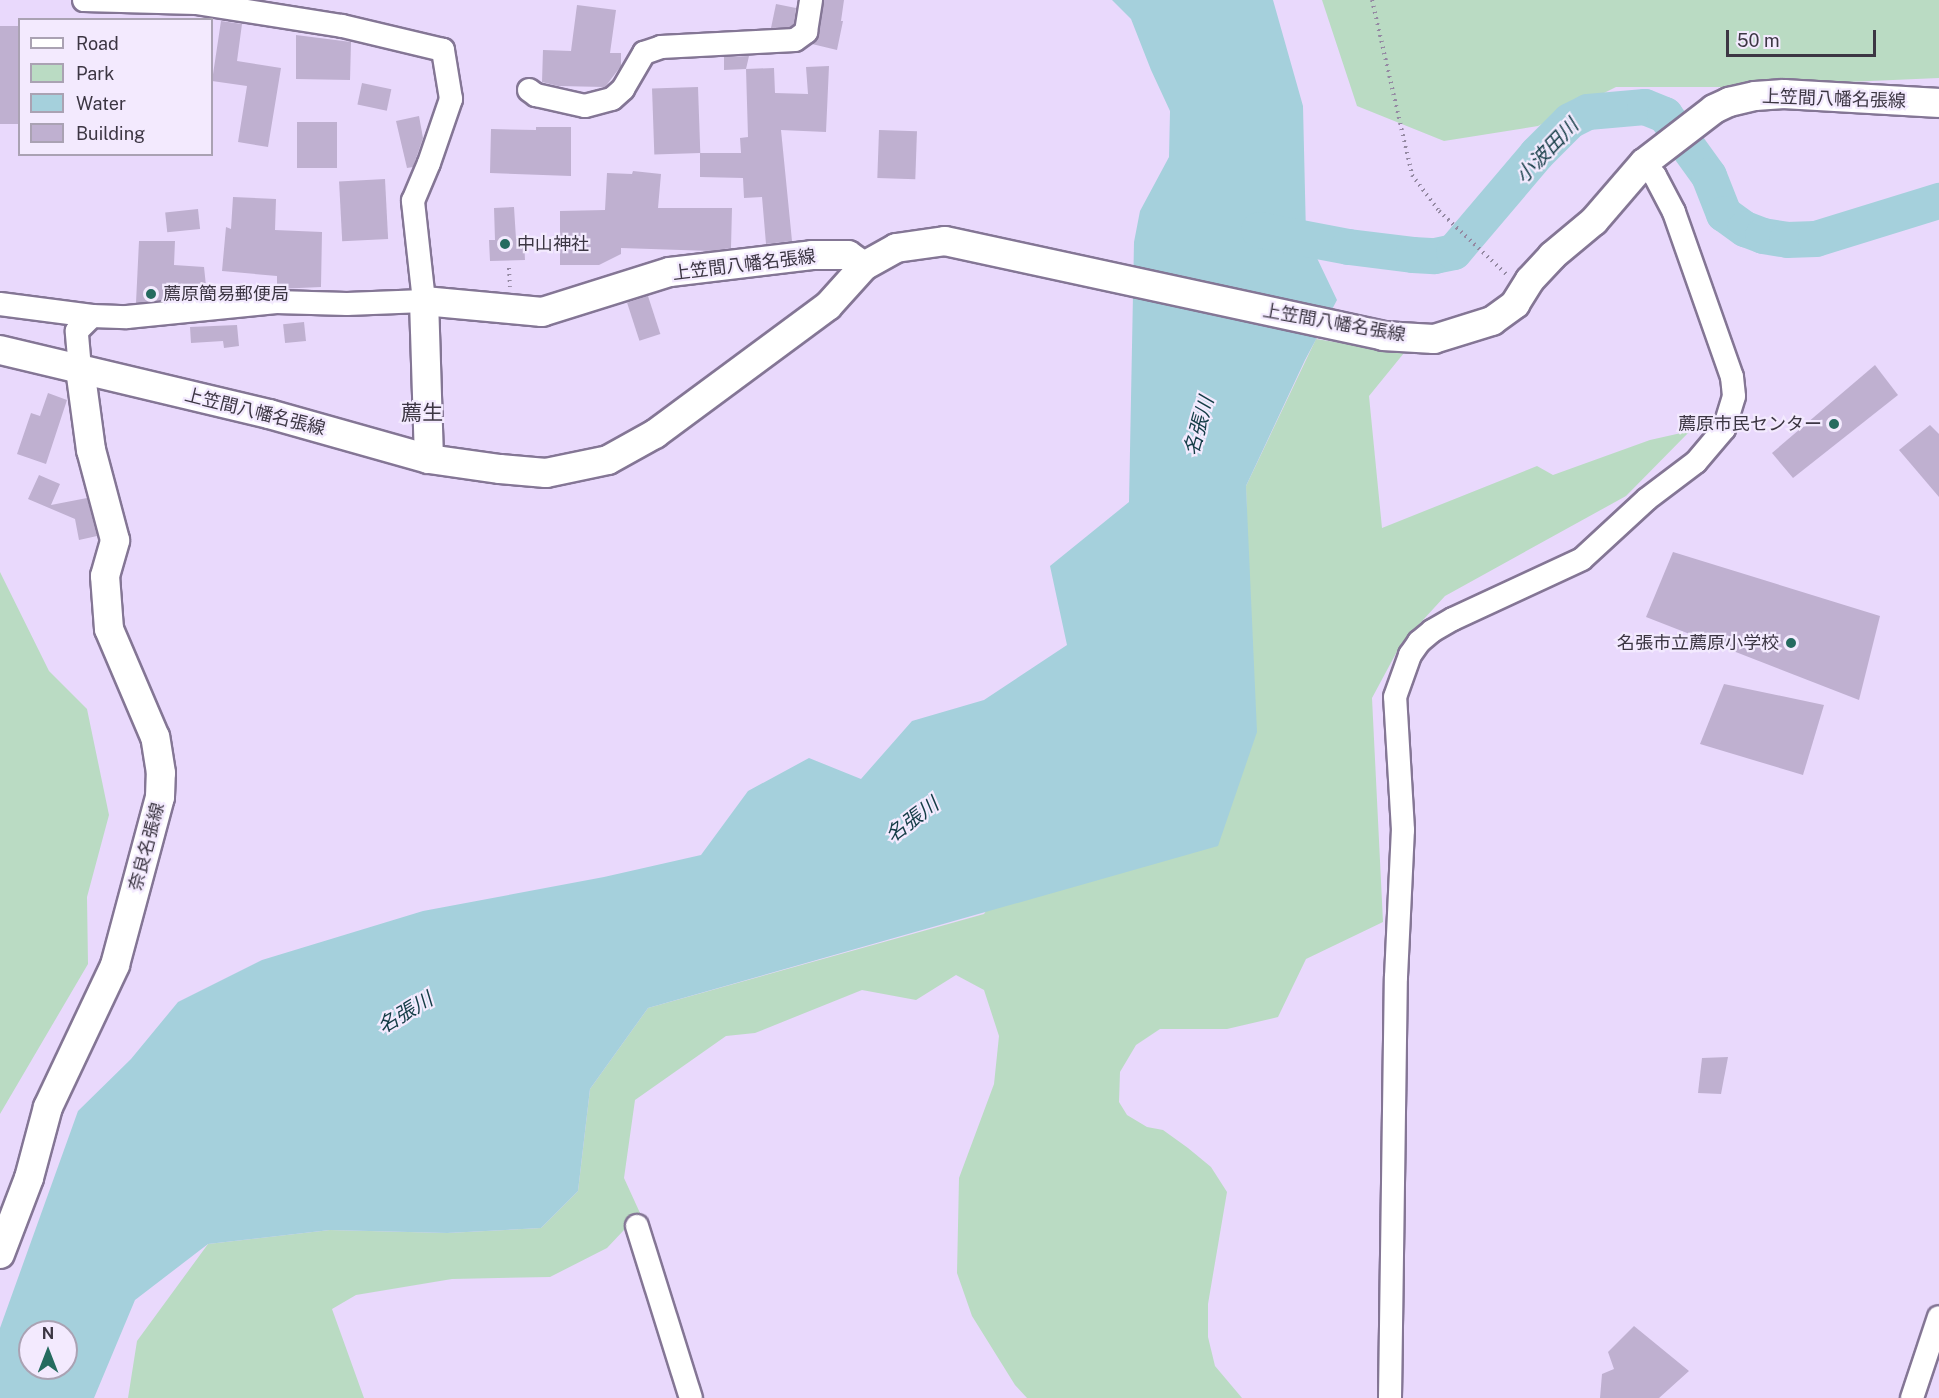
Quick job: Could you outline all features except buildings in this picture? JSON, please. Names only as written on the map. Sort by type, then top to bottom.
[{"type":"main road","name":"上笠間八幡名張線","points":[[80,369],[269,414],[429,459],[500,470],[546,473],[608,460],[655,434],[828,306],[864,266],[896,248],[945,241],[1004,256],[1383,336],[1434,339],[1491,321],[1515,304],[1530,280],[1552,256],[1594,221],[1651,157],[1700,118],[1729,102],[1784,94],[1939,103]]},
{"type":"main road","name":"上笠間八幡名張線","points":[[424,301],[542,312],[670,272],[812,255],[848,255],[864,266]]},
{"type":"main road","points":[[424,301],[429,459]]},
{"type":"main road","points":[[0,350],[80,369]]},
{"type":"main road","name":"奈良名張線","points":[[0,1254],[29,1178],[48,1107],[115,964],[160,797],[161,773],[154,737],[109,629],[105,576],[115,540],[91,450],[80,369]]},
{"type":"street","points":[[0,304],[92,316],[127,317],[276,302],[347,304],[424,301],[413,201],[451,99],[443,50],[342,26],[286,8],[84,0]]},
{"type":"street","points":[[529,90],[536,95],[585,106],[612,99],[622,89],[644,53],[661,47],[729,41],[795,40],[806,32],[811,0]]},
{"type":"street","points":[[1390,1398],[1396,977],[1402,830],[1394,715],[1395,697],[1410,655],[1432,631],[1582,559],[1647,499],[1696,462],[1724,429],[1734,396],[1732,377],[1674,212],[1655,176],[1651,157]]},
{"type":"street","points":[[80,369],[77,331],[92,316]]},
{"type":"street","points":[[637,1226],[691,1398]]},
{"type":"street","points":[[1912,1398],[1939,1317]]},
{"type":"path","points":[[1372,0],[1412,175],[1439,211],[1486,257]]},
{"type":"green space","points":[[1322,0],[1939,0],[1939,78],[1730,87],[1616,87],[1538,126],[1444,141],[1357,106]]},
{"type":"green space","points":[[1316,339],[1404,353],[1369,396],[1382,528],[1537,466],[1553,475],[1650,440],[1690,431],[1626,496],[1445,596],[1401,644],[1372,698],[1383,922],[1306,959],[1278,1017],[1227,1029],[1160,1029],[1136,1045],[1120,1072],[1119,1102],[1127,1115],[1147,1127],[1163,1130],[1188,1148],[1211,1167],[1227,1192],[1208,1304],[1208,1337],[1215,1366],[1242,1398],[1027,1398],[1015,1385],[972,1316],[957,1273],[959,1178],[994,1084],[999,1036],[984,990],[956,975],[916,1000],[862,990],[755,1033],[726,1036],[635,1100],[624,1178],[640,1213],[607,1248],[550,1277],[452,1279],[356,1295],[332,1309],[364,1398],[128,1398],[137,1341],[208,1244],[330,1230],[447,1233],[541,1228],[578,1191],[590,1089],[648,1008],[984,914],[1247,527],[1246,486]]},
{"type":"green space","points":[[0,572],[49,671],[87,709],[109,815],[87,897],[88,964],[0,1114]]},
{"type":"water","name":"名張川","points":[[1112,0],[1273,0],[1303,106],[1306,235],[1337,300],[1305,360],[1246,486],[1257,732],[1218,846],[648,1008],[590,1089],[578,1191],[541,1228],[447,1233],[330,1230],[208,1244],[135,1300],[94,1398],[0,1398],[0,1328],[78,1111],[131,1059],[178,1002],[262,960],[423,911],[604,877],[701,855],[748,791],[809,758],[861,779],[912,721],[984,700],[1067,645],[1050,566],[1129,502],[1134,242],[1140,211],[1169,157],[1170,111],[1131,19]]},
{"type":"waterway","name":"小波田川","points":[[1259,230],[1349,247],[1413,255],[1435,256],[1454,252],[1537,154],[1570,121],[1588,112],[1645,107],[1665,115],[1709,176],[1724,214],[1745,229],[1763,236],[1787,240],[1816,239],[1939,201]]},
{"type":"place","name":"中山神社","points":[[505,244]]},
{"type":"place","name":"薦原簡易郵便局","points":[[151,294]]},
{"type":"place","name":"薦原市民センター","points":[[1834,424]]},
{"type":"place","name":"名張市立薦原小学校","points":[[1791,643]]},
{"type":"district","name":"薦生","points":[[422,413]]}]
